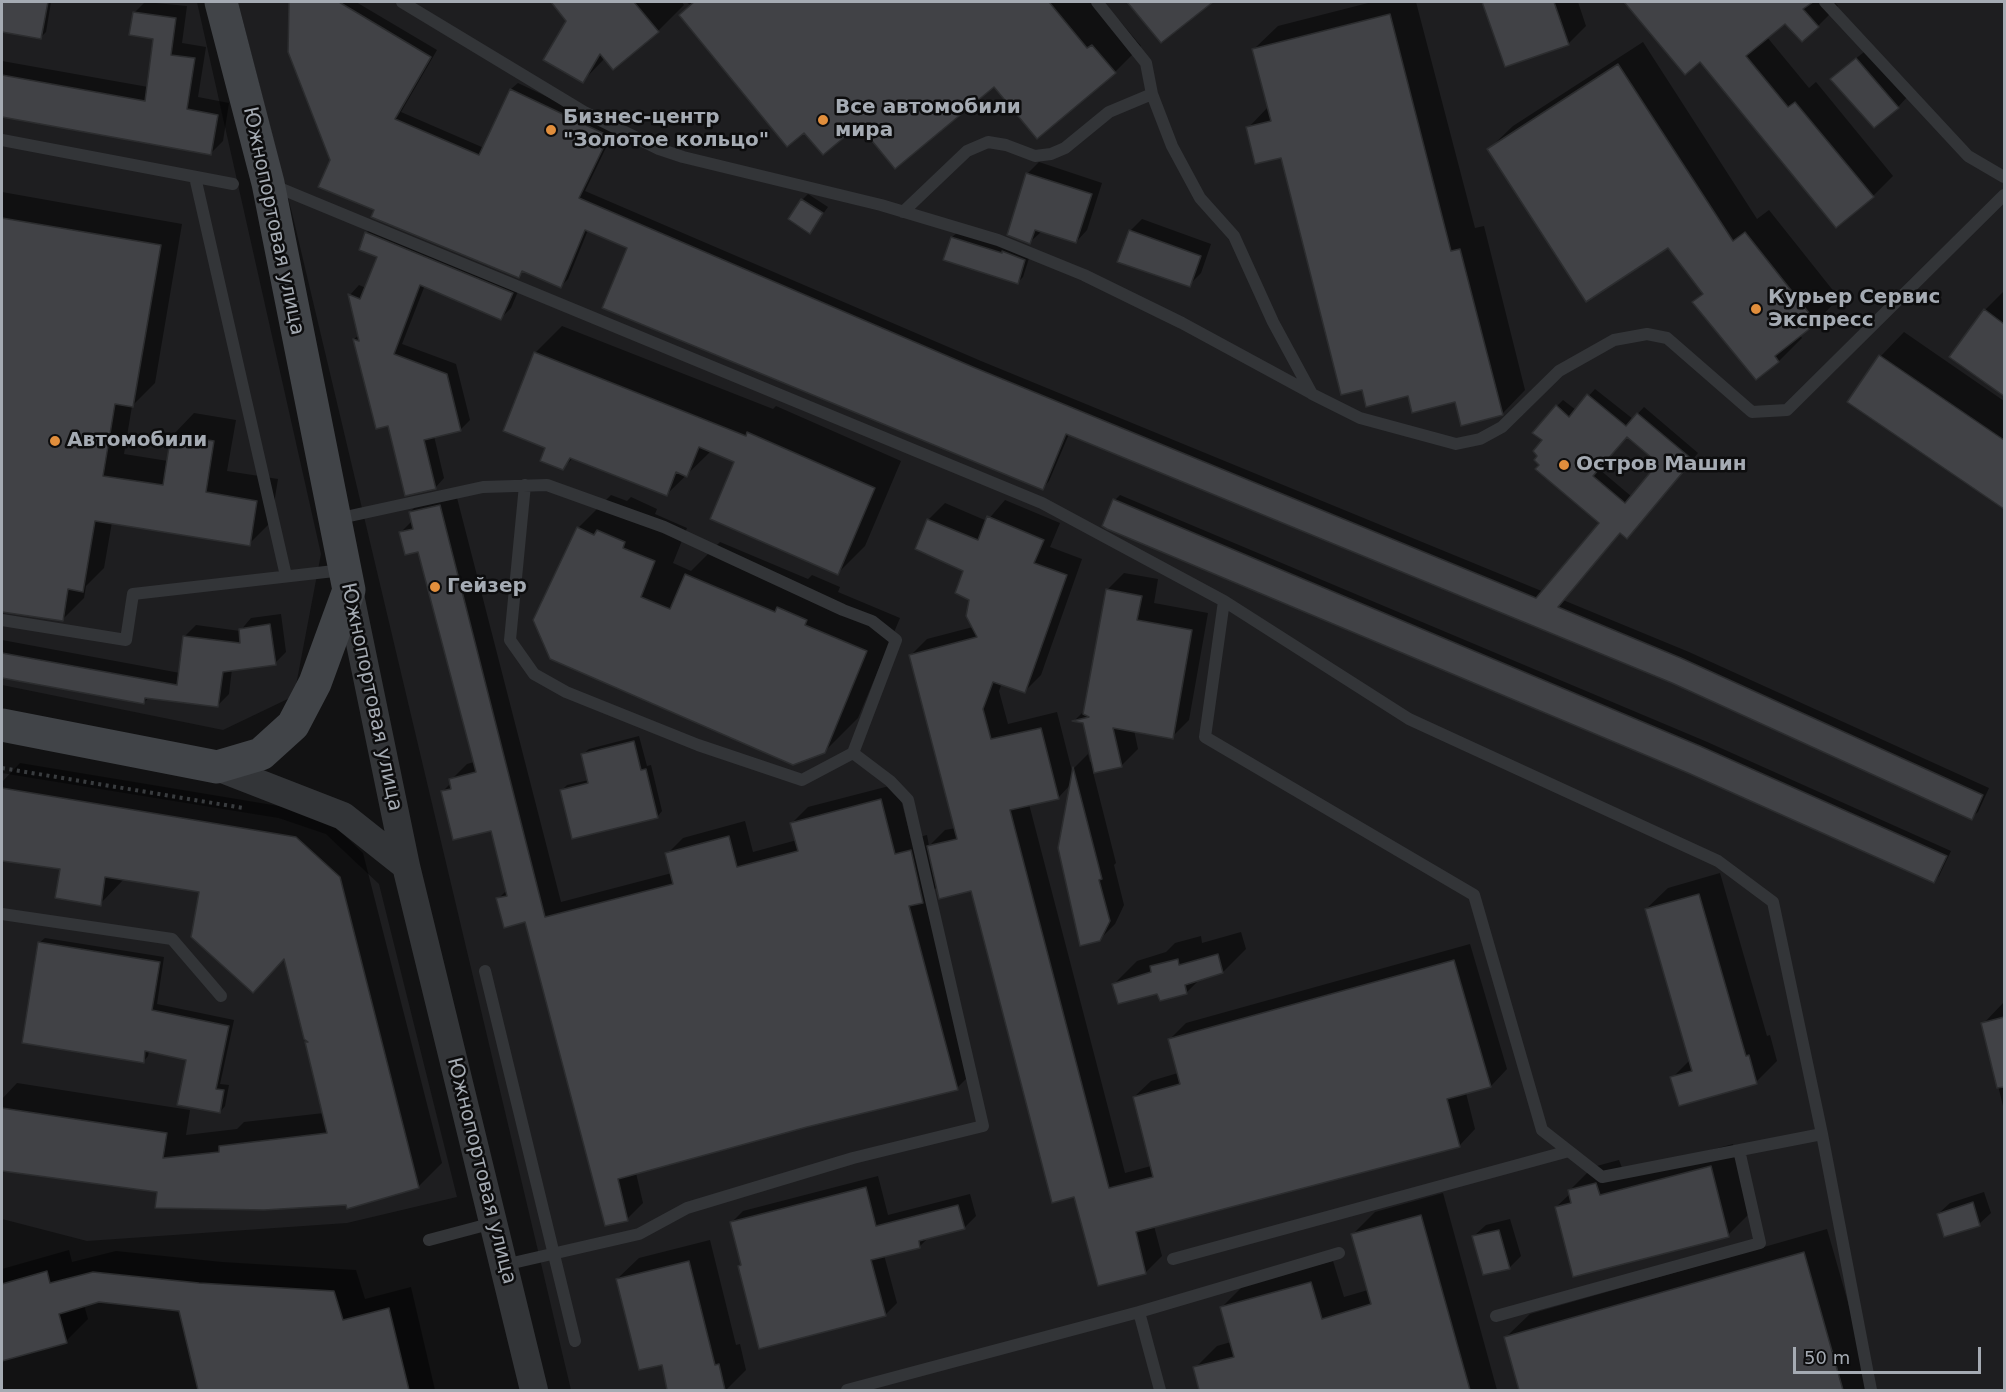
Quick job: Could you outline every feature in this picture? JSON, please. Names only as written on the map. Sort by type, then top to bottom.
[{"type":"main road","name":"Южнопортовая улица","points":[[221,2],[268,183],[347,580]]},
{"type":"main road","points":[[2,725],[217,767],[261,754],[293,725],[315,683],[347,580]]},
{"type":"street","name":"Южнопортовая улица","points":[[347,580],[406,866],[534,1390]]},
{"type":"street","points":[[217,767],[343,816],[406,866]]},
{"type":"lane","points":[[402,2],[584,112],[659,149],[683,158],[903,212],[998,240],[1084,275],[1182,323],[1360,418],[1456,444],[1480,439],[1502,427],[1559,371],[1614,340],[1647,334],[1667,338],[1752,412],[1787,410],[2004,195]]},
{"type":"lane","points":[[1097,2],[1146,63],[1152,94],[1172,146],[1200,198],[1234,236],[1273,322],[1312,394]]},
{"type":"lane","points":[[1825,2],[1968,156],[2004,177]]},
{"type":"lane","points":[[903,212],[967,151],[988,142],[1006,145],[1035,156],[1051,154],[1065,148],[1109,112],[1152,94]]},
{"type":"lane","points":[[2,140],[233,184]]},
{"type":"lane","points":[[195,177],[286,576]]},
{"type":"lane","points":[[268,183],[1042,503],[1224,601],[1409,718],[1718,861],[1773,902],[1822,1134],[1871,1390]]},
{"type":"lane","points":[[335,519],[483,487],[525,485],[547,485],[664,527],[843,610],[872,621],[896,640],[853,753],[802,780],[698,745],[566,692],[534,674],[510,640],[525,485]]},
{"type":"lane","points":[[2,620],[126,640],[133,594],[286,576],[347,580]]},
{"type":"lane","points":[[1224,601],[1205,737],[1474,895],[1542,1130],[1602,1177],[1822,1134]]},
{"type":"lane","points":[[504,1265],[639,1234],[687,1208],[853,1158],[983,1126],[908,800],[890,782],[853,753]]},
{"type":"lane","points":[[2,914],[172,939],[221,996]]},
{"type":"lane","points":[[485,971],[575,1341]]},
{"type":"lane","points":[[1496,1316],[1760,1243],[1739,1150]]},
{"type":"lane","points":[[1173,1259],[1569,1151]]},
{"type":"lane","points":[[429,1240],[493,1223]]},
{"type":"lane","points":[[847,1390],[1139,1312],[1339,1253]]},
{"type":"lane","points":[[1139,1312],[1160,1390]]},
{"type":"path","points":[[2,768],[231,806]]},
{"type":"shaded area","points":[[2,2],[197,2],[321,554],[294,696],[223,730],[2,685]]},
{"type":"shaded area","points":[[238,2],[2004,2],[2004,1390],[571,1390],[292,213]]},
{"type":"shaded area","points":[[2,773],[279,818],[326,834],[379,884],[457,1197],[347,1223],[87,1241],[2,1219]]},
{"type":"building","points":[[2,2],[48,2],[41,39],[2,32]]},
{"type":"building","points":[[289,2],[339,2],[431,57],[395,119],[479,155],[510,89],[609,136],[579,198],[973,367],[1536,598],[1599,523],[1535,469],[1539,465],[1534,460],[1537,456],[1533,451],[1542,440],[1532,433],[1556,405],[1569,417],[1587,394],[1626,426],[1637,413],[1693,460],[1627,539],[1620,533],[1558,607],[1681,658],[1983,795],[1972,820],[1672,683],[1066,434],[1043,490],[602,308],[627,248],[585,230],[561,288],[522,271],[519,278],[371,217],[374,210],[318,187],[330,160],[288,52]],"holes":[[[1627,437],[1658,463],[1625,503],[1593,476]]]},
{"type":"building","points":[[551,2],[634,2],[659,32],[613,70],[600,54],[583,83],[543,60],[566,21]]},
{"type":"building","points":[[694,2],[1049,2],[1087,48],[1092,45],[1116,73],[1037,139],[994,87],[895,169],[859,125],[823,155],[804,133],[787,147],[679,15]]},
{"type":"building","points":[[1127,2],[1213,2],[1161,43]]},
{"type":"building","points":[[1482,2],[1554,2],[1569,45],[1505,67]]},
{"type":"building","points":[[1624,2],[1813,2],[1803,9],[1819,27],[1802,42],[1785,24],[1746,56],[1788,107],[1795,102],[1874,197],[1836,228],[1700,62],[1685,75]]},
{"type":"building","points":[[133,12],[176,18],[171,55],[195,58],[187,109],[218,115],[211,155],[2,117],[2,75],[145,101],[153,39],[129,35]]},
{"type":"building","points":[[1390,14],[1451,251],[1460,249],[1503,415],[1461,426],[1455,402],[1412,413],[1408,396],[1366,407],[1362,390],[1341,395],[1281,158],[1255,164],[1246,127],[1271,121],[1252,49]]},
{"type":"building","points":[[1856,58],[1899,108],[1874,128],[1830,79]]},
{"type":"building","points":[[1618,64],[1733,241],[1745,232],[1817,323],[1775,356],[1779,362],[1756,380],[1692,302],[1703,294],[1668,248],[1586,302],[1487,149]]},
{"type":"building","points":[[1026,173],[1092,194],[1076,243],[1035,230],[1030,244],[1007,235]]},
{"type":"building","points":[[801,199],[823,213],[810,234],[788,219]]},
{"type":"building","name":"Автомобили","points":[[2,218],[161,245],[133,407],[115,404],[103,476],[163,485],[171,434],[214,441],[206,492],[257,501],[250,546],[95,521],[83,592],[68,589],[63,621],[2,612]]},
{"type":"building","points":[[1129,230],[1201,256],[1190,287],[1117,262]]},
{"type":"building","points":[[365,232],[513,293],[501,320],[420,285],[394,354],[447,374],[461,431],[424,440],[436,489],[405,496],[388,426],[376,429],[353,339],[359,341],[348,294],[360,299],[377,257],[359,250]]},
{"type":"building","points":[[951,237],[1025,260],[1018,284],[943,260]]},
{"type":"building","points":[[1984,309],[2004,324],[2004,396],[1949,357]]},
{"type":"building","points":[[534,352],[746,436],[747,432],[875,488],[838,575],[710,519],[734,462],[699,447],[687,477],[676,472],[667,496],[570,458],[563,470],[540,461],[545,448],[503,431]]},
{"type":"building","points":[[1879,355],[2004,440],[2004,509],[1847,402]]},
{"type":"building","points":[[1113,499],[1700,746],[1947,856],[1934,883],[1688,773],[1107,529],[1102,526]]},
{"type":"building","points":[[440,505],[545,917],[673,884],[665,853],[729,836],[737,867],[798,851],[790,823],[881,799],[895,854],[911,850],[923,903],[909,906],[958,1090],[807,1127],[618,1179],[628,1221],[605,1226],[525,922],[504,928],[496,898],[507,896],[491,831],[453,840],[441,791],[451,789],[449,779],[476,772],[418,552],[405,555],[399,532],[413,529],[409,512]]},
{"type":"building","points":[[987,516],[1044,540],[1034,563],[1067,575],[1025,693],[993,682],[983,709],[991,739],[1041,728],[1059,799],[1010,810],[1109,1188],[1153,1177],[1133,1097],[1180,1084],[1168,1039],[1454,960],[1491,1087],[1447,1099],[1460,1147],[1136,1232],[1146,1274],[1098,1286],[1074,1197],[1052,1203],[971,891],[939,899],[927,846],[957,839],[909,655],[977,637],[966,616],[969,600],[955,593],[963,571],[915,549],[927,519],[978,540]]},
{"type":"building","points":[[577,527],[594,535],[597,530],[625,542],[623,548],[655,561],[641,597],[670,609],[685,574],[775,612],[777,607],[807,620],[805,625],[867,651],[825,753],[793,765],[550,659],[533,620]]},
{"type":"building","points":[[1106,589],[1142,596],[1137,620],[1192,630],[1173,739],[1113,728],[1122,767],[1094,773],[1083,723],[1072,721],[1089,717],[1083,714]]},
{"type":"building","points":[[270,624],[276,665],[223,672],[218,707],[145,698],[144,704],[2,678],[2,653],[177,685],[183,636],[240,643],[239,629]]},
{"type":"building","points":[[634,741],[641,770],[646,769],[658,818],[572,839],[560,790],[588,783],[581,754]]},
{"type":"building","points":[[1073,767],[1102,879],[1099,880],[1110,921],[1100,941],[1080,946],[1058,848]]},
{"type":"building","points":[[2,788],[296,837],[340,877],[419,1188],[347,1209],[346,1205],[264,1210],[155,1208],[157,1192],[2,1171],[2,1108],[167,1133],[163,1158],[219,1152],[219,1146],[327,1133],[305,1042],[308,1042],[304,1039],[284,959],[253,993],[191,937],[199,892],[105,877],[101,906],[55,898],[60,869],[2,861]]},
{"type":"building","points":[[1699,894],[1746,1056],[1749,1055],[1757,1084],[1679,1106],[1670,1077],[1692,1071],[1645,909]]},
{"type":"building","points":[[38,942],[160,962],[152,1010],[229,1026],[216,1089],[224,1090],[220,1113],[177,1105],[186,1060],[145,1051],[144,1063],[22,1043]]},
{"type":"building","points":[[1218,954],[1223,973],[1185,985],[1187,994],[1160,1001],[1157,994],[1118,1004],[1112,984],[1151,972],[1150,966],[1178,959],[1179,965]]},
{"type":"building","points":[[2004,1017],[2004,1087],[1997,1088],[1981,1023]]},
{"type":"building","points":[[1711,1166],[1729,1237],[1573,1277],[1555,1207],[1571,1203],[1568,1190],[1596,1183],[1600,1195]]},
{"type":"building","points":[[866,1187],[876,1226],[958,1205],[965,1229],[919,1241],[920,1248],[871,1260],[886,1316],[759,1349],[738,1266],[741,1265],[730,1222]]},
{"type":"building","points":[[1973,1202],[1980,1226],[1944,1237],[1937,1214]]},
{"type":"building","points":[[1421,1215],[1470,1390],[1199,1390],[1193,1367],[1234,1357],[1220,1307],[1311,1282],[1322,1319],[1371,1304],[1351,1234]]},
{"type":"building","points":[[1499,1230],[1510,1269],[1483,1275],[1472,1236]]},
{"type":"building","points":[[1804,1252],[1843,1390],[1519,1390],[1504,1337]]},
{"type":"building","points":[[689,1261],[715,1365],[719,1364],[725,1390],[667,1390],[662,1365],[639,1370],[616,1279]]},
{"type":"building","points":[[47,1271],[50,1283],[93,1272],[199,1283],[334,1291],[343,1320],[389,1308],[409,1390],[198,1390],[179,1311],[99,1302],[59,1314],[67,1343],[2,1361],[2,1284]]},
{"type":"place","name":"Все автомобили мира","points":[[823,120]]},
{"type":"place","name":"Бизнес-центр \"Золотое кольцо\"","points":[[551,130]]},
{"type":"place","name":"Курьер Сервис Экспресс","points":[[1756,309]]},
{"type":"place","name":"Автомобили","points":[[55,441]]},
{"type":"place","name":"Остров Машин","points":[[1564,465]]},
{"type":"place","name":"Гейзер","points":[[435,587]]}]
